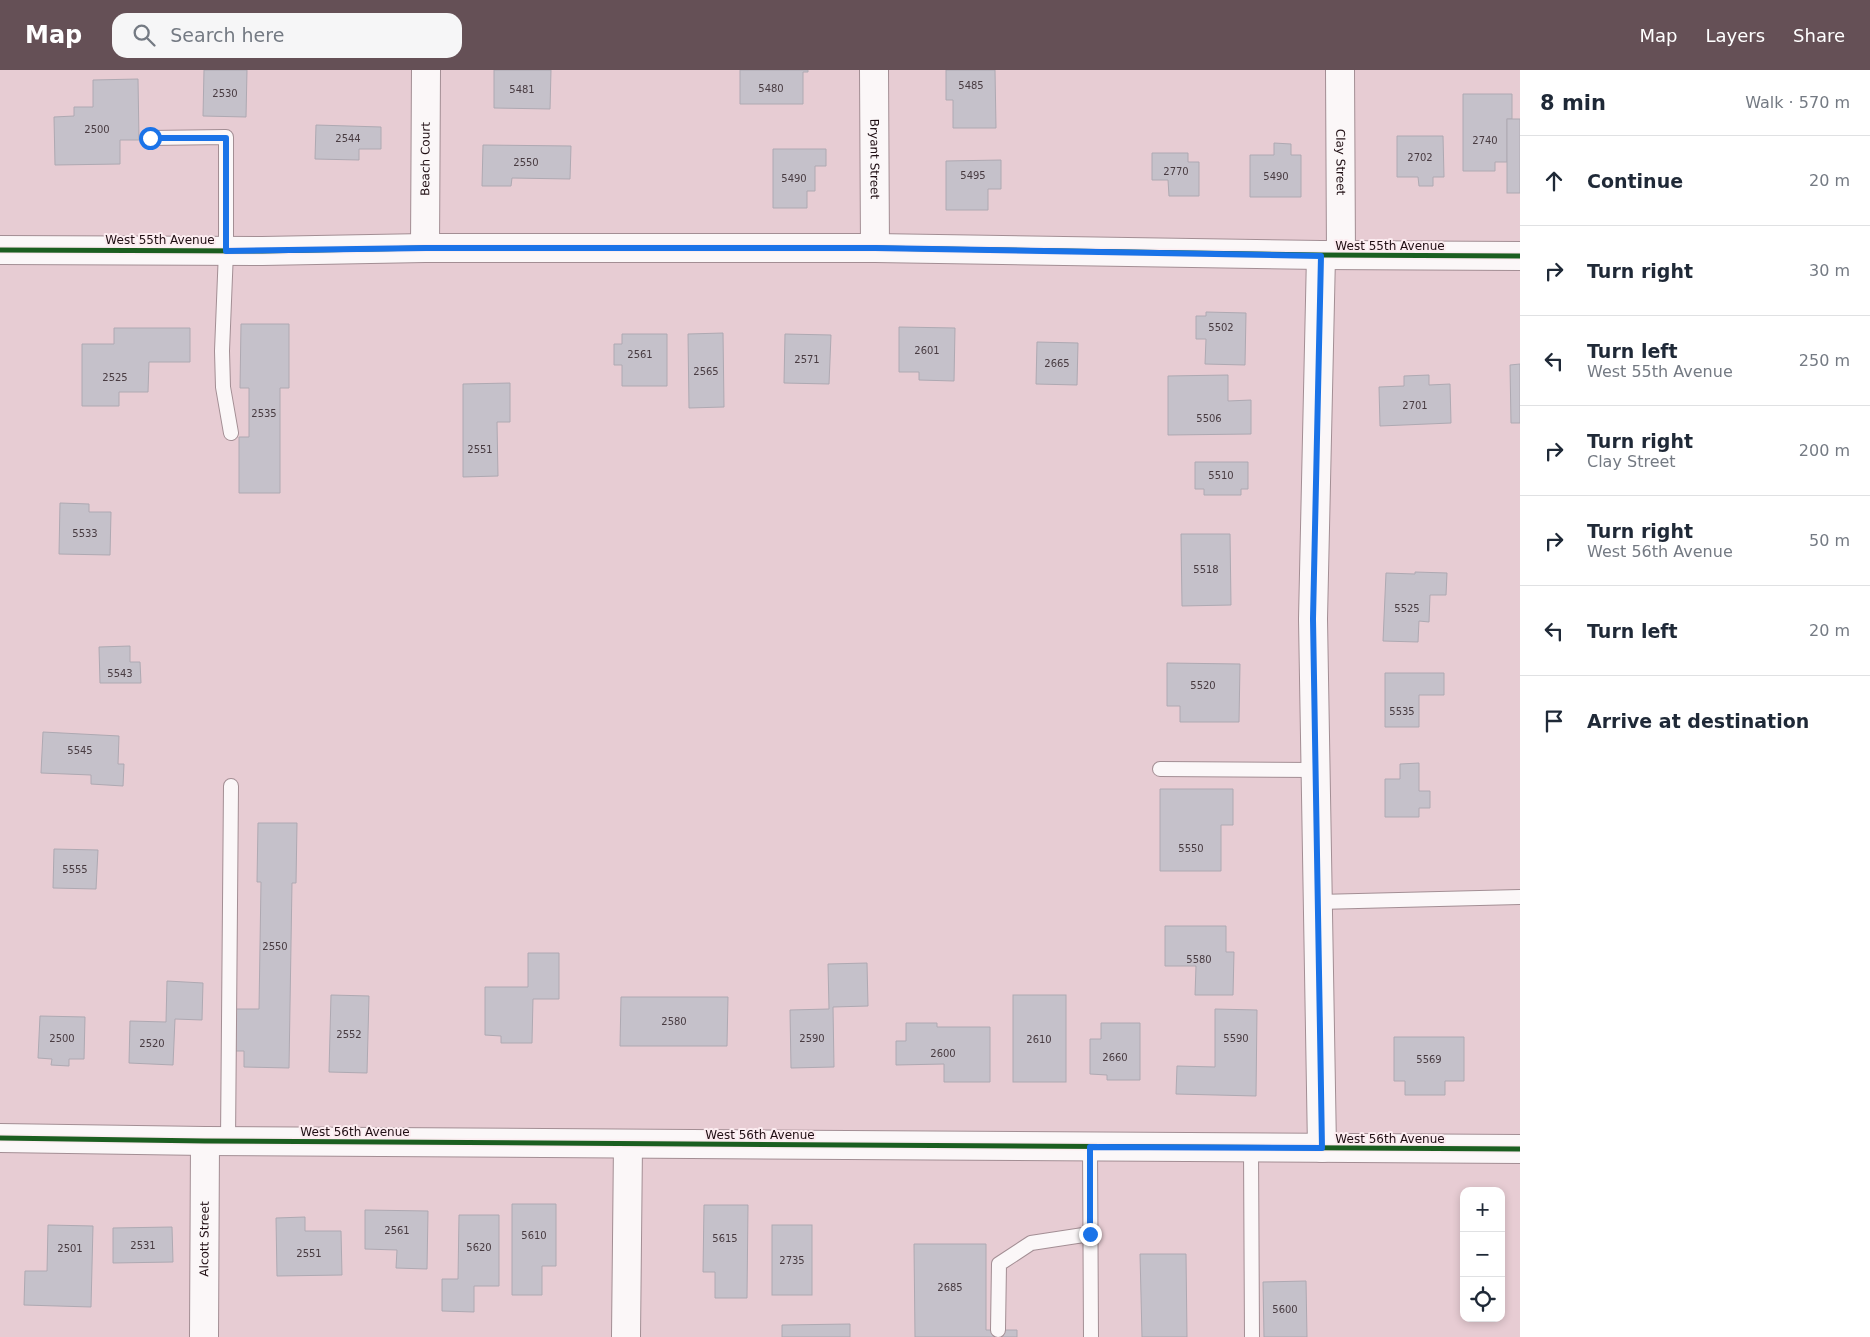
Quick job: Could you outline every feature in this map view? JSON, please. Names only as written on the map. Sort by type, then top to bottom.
[{"type":"street","name":"Beach Court","points":[[426,70],[426,248]]},
{"type":"street","name":"Bryant Street","points":[[874,70],[875,248]]},
{"type":"street","name":"Clay Street","points":[[1322,1148],[1313,619],[1340,70]]},
{"type":"street","name":"West 55th Avenue","points":[[0,250],[226,251],[426,248],[875,248],[1331,256],[1520,256]]},
{"type":"street","name":"West 56th Avenue","points":[[0,1138],[1520,1150]]},
{"type":"street","name":"Alcott Street","points":[[204,1337],[217,1141]]},
{"type":"street","points":[[626,1337],[628,1144]]},
{"type":"lane","points":[[150,138],[226,138],[223,369],[231,433]]},
{"type":"lane","points":[[1160,769],[1316,770]]},
{"type":"lane","points":[[217,1141],[231,786]]},
{"type":"lane","points":[[1318,902],[1520,897]]},
{"type":"lane","points":[[1090,1147],[1091,1337]]},
{"type":"lane","points":[[1251,1148],[1252,1337]]},
{"type":"lane","points":[[998,1330],[999,1264],[1031,1243],[1090,1234]]},
{"type":"building","points":[[204,70],[247,70],[246,117],[203,116]]},
{"type":"building","points":[[494,70],[551,70],[550,109],[494,108]]},
{"type":"building","points":[[740,70],[808,70],[808,72],[803,72],[803,104],[740,104]]},
{"type":"building","points":[[946,70],[995,70],[996,128],[953,128],[953,100],[946,100]]},
{"type":"building","points":[[138,79],[139,140],[120,140],[120,164],[55,165],[54,117],[74,116],[74,107],[93,107],[93,80]]},
{"type":"building","points":[[1463,94],[1512,94],[1512,119],[1507,119],[1507,162],[1495,162],[1495,171],[1463,171]]},
{"type":"building","points":[[1507,119],[1520,119],[1520,193],[1507,193]]},
{"type":"building","points":[[316,125],[381,127],[381,149],[359,149],[359,160],[315,159]]},
{"type":"building","points":[[1397,136],[1443,136],[1444,177],[1433,177],[1433,186],[1419,186],[1418,177],[1397,177]]},
{"type":"building","points":[[1274,143],[1291,144],[1291,155],[1301,155],[1301,197],[1250,197],[1250,155],[1274,155]]},
{"type":"building","points":[[483,145],[571,146],[570,179],[512,178],[511,186],[482,186]]},
{"type":"building","points":[[773,149],[826,149],[826,166],[815,166],[815,191],[807,191],[807,208],[773,208]]},
{"type":"building","points":[[1152,153],[1188,153],[1188,162],[1199,162],[1199,196],[1169,196],[1168,180],[1152,180]]},
{"type":"building","points":[[1001,160],[1001,189],[988,189],[988,210],[946,210],[946,161]]},
{"type":"building","points":[[1206,312],[1246,313],[1245,365],[1205,364],[1206,339],[1196,339],[1196,316],[1206,316]]},
{"type":"building","points":[[241,324],[289,324],[289,388],[280,388],[280,493],[239,493],[239,437],[249,437],[249,388],[240,388]]},
{"type":"building","points":[[899,327],[955,328],[954,381],[919,380],[919,372],[899,372]]},
{"type":"building","points":[[114,328],[190,328],[190,362],[149,362],[148,392],[119,392],[119,406],[82,406],[82,344],[114,344]]},
{"type":"building","points":[[723,333],[724,407],[689,408],[688,334]]},
{"type":"building","points":[[622,334],[667,334],[667,386],[622,386],[622,365],[614,365],[614,344],[622,344]]},
{"type":"building","points":[[785,334],[831,335],[829,384],[784,383]]},
{"type":"building","points":[[1037,342],[1078,343],[1077,385],[1036,384]]},
{"type":"building","points":[[1520,364],[1520,423],[1511,423],[1510,365]]},
{"type":"building","points":[[1228,375],[1228,401],[1251,400],[1251,434],[1168,435],[1168,376]]},
{"type":"building","points":[[1429,375],[1429,385],[1450,384],[1451,423],[1380,426],[1379,387],[1404,386],[1404,376]]},
{"type":"building","points":[[510,383],[510,422],[497,422],[498,476],[463,477],[463,384]]},
{"type":"building","points":[[1195,462],[1248,462],[1248,489],[1241,489],[1241,495],[1204,495],[1204,489],[1195,489]]},
{"type":"building","points":[[60,503],[89,504],[89,512],[111,512],[110,555],[59,554]]},
{"type":"building","points":[[1181,534],[1230,534],[1231,605],[1182,606]]},
{"type":"building","points":[[1415,572],[1447,573],[1446,595],[1430,595],[1429,622],[1419,621],[1418,642],[1383,641],[1386,573],[1415,574]]},
{"type":"building","points":[[130,646],[130,662],[140,662],[141,683],[100,683],[99,647]]},
{"type":"building","points":[[1167,663],[1240,664],[1239,722],[1180,722],[1180,706],[1167,706]]},
{"type":"building","points":[[1385,673],[1444,673],[1444,695],[1419,695],[1419,727],[1385,727]]},
{"type":"building","points":[[43,732],[119,736],[118,764],[124,764],[123,786],[91,784],[91,775],[41,773]]},
{"type":"building","points":[[1419,763],[1419,791],[1430,791],[1430,808],[1419,808],[1419,817],[1385,817],[1385,779],[1400,779],[1400,764]]},
{"type":"building","points":[[1160,789],[1233,789],[1233,825],[1221,825],[1221,871],[1160,871]]},
{"type":"building","points":[[258,823],[297,823],[296,883],[292,883],[289,1068],[244,1067],[244,1051],[233,1051],[234,1009],[259,1009],[261,882],[257,882]]},
{"type":"building","points":[[54,849],[98,850],[96,889],[53,888]]},
{"type":"building","points":[[1165,926],[1226,926],[1226,952],[1234,952],[1233,995],[1195,995],[1196,966],[1165,966]]},
{"type":"building","points":[[528,953],[559,953],[559,999],[533,999],[532,1043],[501,1043],[501,1036],[485,1035],[485,987],[528,987]]},
{"type":"building","points":[[867,963],[868,1006],[833,1007],[834,1067],[791,1068],[790,1010],[829,1009],[828,964]]},
{"type":"building","points":[[167,981],[203,983],[202,1020],[175,1019],[173,1065],[129,1063],[130,1021],[166,1022]]},
{"type":"building","points":[[331,995],[369,996],[367,1073],[329,1072]]},
{"type":"building","points":[[1013,995],[1066,995],[1066,1082],[1013,1082]]},
{"type":"building","points":[[621,997],[728,997],[727,1046],[620,1046]]},
{"type":"building","points":[[1215,1009],[1257,1010],[1256,1096],[1176,1094],[1177,1066],[1215,1067]]},
{"type":"building","points":[[40,1016],[85,1017],[84,1059],[69,1059],[69,1066],[51,1065],[52,1059],[38,1058]]},
{"type":"building","points":[[906,1023],[937,1023],[937,1027],[990,1027],[990,1082],[944,1082],[944,1064],[896,1065],[896,1041],[906,1041]]},
{"type":"building","points":[[1101,1023],[1140,1023],[1140,1080],[1107,1080],[1107,1075],[1090,1074],[1090,1039],[1101,1039]]},
{"type":"building","points":[[1394,1037],[1464,1037],[1464,1081],[1445,1081],[1445,1095],[1405,1095],[1405,1081],[1394,1081]]},
{"type":"building","points":[[512,1204],[556,1204],[556,1266],[542,1266],[542,1295],[512,1295]]},
{"type":"building","points":[[704,1205],[748,1205],[747,1298],[715,1298],[715,1272],[703,1272]]},
{"type":"building","points":[[365,1210],[428,1211],[427,1269],[396,1268],[397,1250],[365,1249]]},
{"type":"building","points":[[459,1215],[499,1215],[499,1286],[474,1286],[474,1312],[442,1311],[442,1279],[458,1279]]},
{"type":"building","points":[[305,1217],[305,1231],[341,1231],[342,1275],[277,1276],[276,1218]]},
{"type":"building","points":[[48,1225],[93,1226],[91,1307],[24,1305],[25,1271],[47,1271]]},
{"type":"building","points":[[772,1225],[812,1225],[812,1295],[772,1295]]},
{"type":"building","points":[[172,1227],[173,1262],[113,1263],[113,1228]]},
{"type":"building","points":[[914,1244],[986,1244],[986,1330],[1017,1330],[1017,1337],[915,1337]]},
{"type":"building","points":[[1140,1254],[1186,1254],[1187,1337],[1142,1337]]},
{"type":"building","points":[[1306,1281],[1307,1337],[1264,1337],[1263,1282]]},
{"type":"building","points":[[850,1324],[850,1337],[782,1337],[782,1325]]},
{"type":"cycle path","points":[[0,250],[262,251],[425,248],[875,248],[1520,256]]},
{"type":"cycle path","points":[[0,1138],[205,1141],[1520,1149]]},
{"type":"route","points":[[150,138],[226,138],[226,251],[426,248],[875,248],[1321,256],[1313,619],[1322,1148],[1090,1147],[1090,1234]]}]
